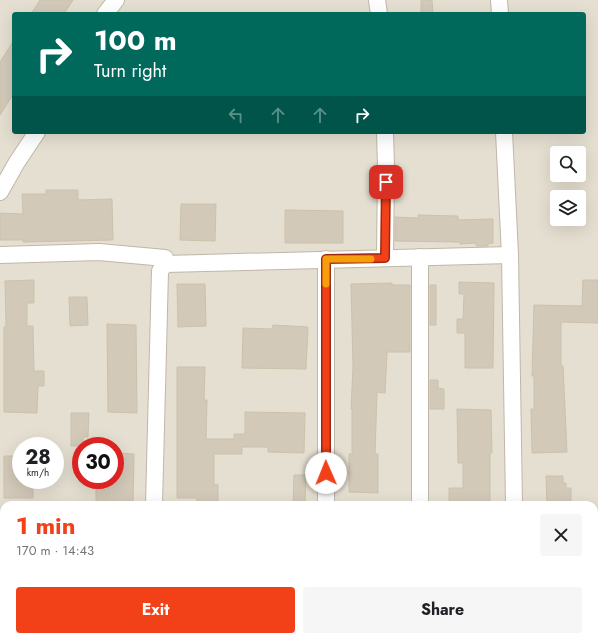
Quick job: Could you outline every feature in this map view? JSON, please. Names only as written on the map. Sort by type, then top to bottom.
[{"type":"street","points":[[107,12],[116,0]]},
{"type":"street","points":[[377,0],[380,12]]},
{"type":"street","points":[[499,0],[500,12]]},
{"type":"street","points":[[0,192],[17,162],[36,134]]},
{"type":"street","points":[[385,134],[385,258]]},
{"type":"street","points":[[504,134],[510,255],[514,501]]},
{"type":"street","points":[[0,255],[99,252],[165,258],[165,264],[160,271],[154,501]]},
{"type":"street","points":[[165,264],[510,255]]},
{"type":"street","points":[[420,257],[420,501]]},
{"type":"street","points":[[326,259],[326,501]]},
{"type":"shaded area","points":[[0,0],[598,0],[598,501],[0,501]]},
{"type":"building","points":[[40,0],[73,0],[65,12],[32,12]]},
{"type":"building","points":[[421,0],[432,0],[433,12],[421,12]]},
{"type":"building","points":[[12,43],[12,96],[0,115],[0,62]]},
{"type":"building","points":[[46,190],[78,190],[78,200],[112,199],[113,240],[23,242],[23,240],[0,240],[0,213],[23,214],[22,194],[46,194]]},
{"type":"building","points":[[181,204],[216,204],[215,241],[180,240]]},
{"type":"building","points":[[285,210],[343,211],[343,243],[285,243]]},
{"type":"building","points":[[418,215],[458,216],[458,220],[493,219],[493,243],[488,244],[488,246],[476,246],[476,243],[460,244],[460,242],[395,241],[395,217],[418,218]]},
{"type":"building","points":[[34,280],[34,303],[27,303],[27,326],[33,326],[34,371],[44,371],[44,386],[38,386],[37,413],[4,412],[4,327],[6,327],[5,281]]},
{"type":"building","points":[[583,280],[598,280],[598,323],[561,322],[561,366],[563,366],[567,452],[532,453],[531,409],[534,409],[534,376],[532,376],[534,305],[582,306]]},
{"type":"building","points":[[459,282],[494,283],[493,368],[465,368],[465,333],[457,333],[457,319],[463,319],[464,294],[459,294]]},
{"type":"building","points":[[392,283],[392,285],[410,285],[410,352],[387,352],[385,393],[377,392],[375,454],[378,454],[378,493],[349,492],[349,454],[352,454],[351,409],[353,367],[351,284]]},
{"type":"building","points":[[177,284],[205,284],[206,326],[178,327]]},
{"type":"building","points":[[430,285],[436,285],[436,325],[430,325]]},
{"type":"building","points":[[69,297],[87,297],[88,325],[70,326]]},
{"type":"building","points":[[107,324],[136,325],[137,413],[108,412]]},
{"type":"building","points":[[273,325],[308,327],[306,369],[242,368],[243,328],[272,329]]},
{"type":"building","points":[[177,367],[205,367],[204,400],[207,400],[206,439],[234,439],[234,434],[245,434],[245,412],[305,413],[304,453],[268,452],[268,447],[242,447],[242,454],[214,454],[214,484],[218,485],[218,501],[197,501],[197,498],[177,498]]},
{"type":"building","points":[[430,380],[438,380],[438,388],[444,389],[444,409],[430,409]]},
{"type":"building","points":[[457,409],[491,410],[492,453],[490,453],[490,501],[449,501],[449,488],[463,488],[463,463],[458,463]]},
{"type":"building","points":[[71,413],[89,413],[88,437],[72,437],[71,446]]},
{"type":"building","points":[[124,453],[134,454],[133,501],[96,501],[96,489],[124,489]]},
{"type":"building","points":[[4,456],[12,456],[12,489],[33,489],[33,498],[4,498]]},
{"type":"building","points":[[294,475],[306,475],[305,501],[293,501]]},
{"type":"building","points":[[546,476],[563,476],[563,483],[566,483],[566,488],[571,488],[571,501],[547,501]]},
{"type":"slow traffic","points":[[326,284],[326,259],[371,259]]},
{"type":"route","points":[[326,473],[326,259],[385,258],[386,182]]}]
